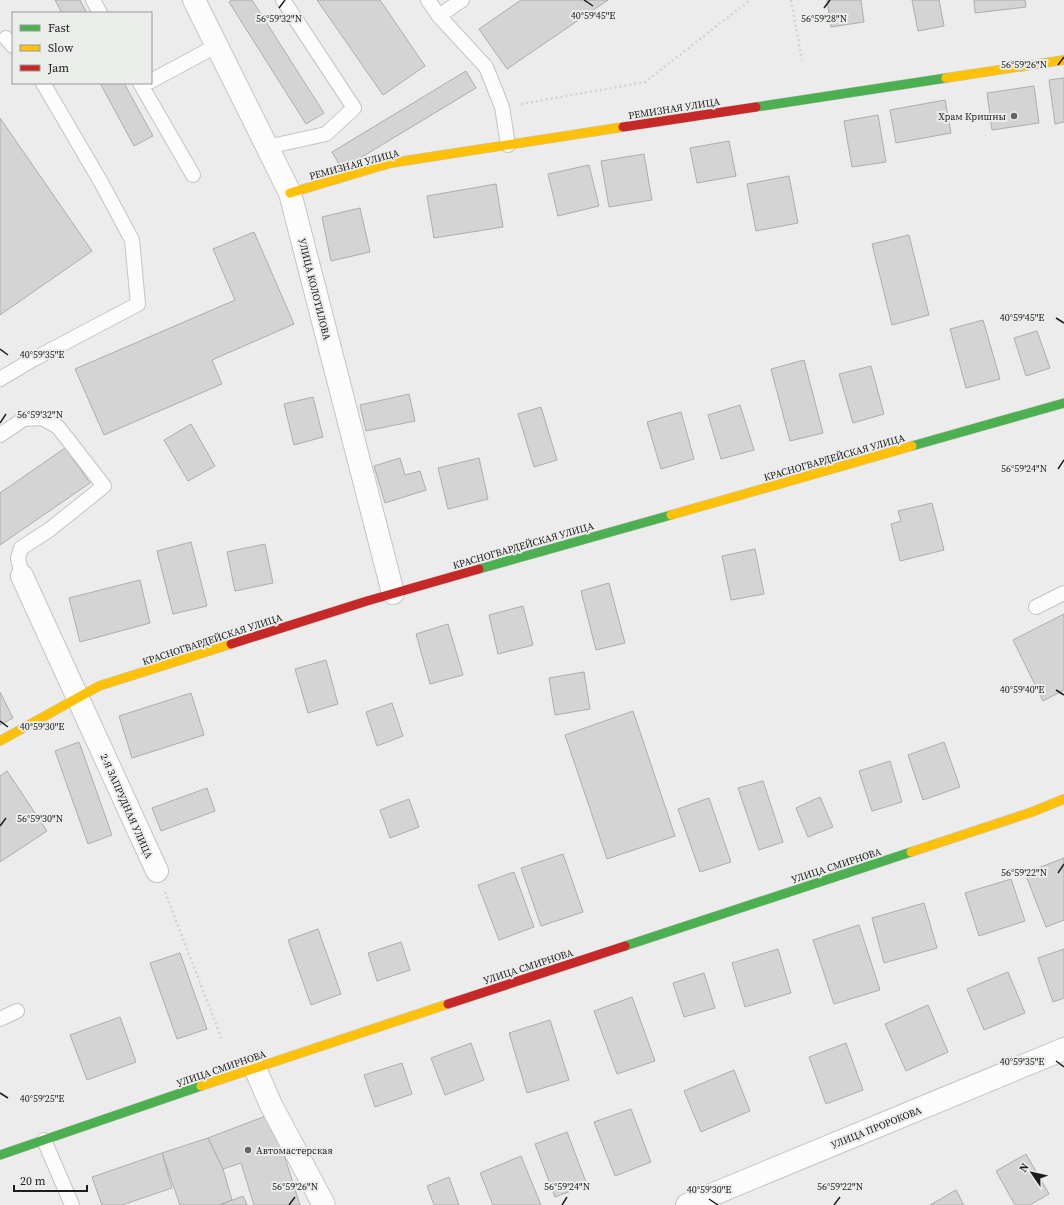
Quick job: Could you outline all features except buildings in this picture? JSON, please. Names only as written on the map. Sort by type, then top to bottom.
[{"type":"street","name":"УЛИЦА КОЛОТИЛОВА","points":[[194,0],[290,193],[393,593]]},
{"type":"street","name":"РЕМИЗНАЯ УЛИЦА","points":[[290,193],[391,163],[1064,60]]},
{"type":"street","name":"КРАСНОГВАРДЕЙСКАЯ УЛИЦА","points":[[0,741],[99,686],[393,593],[1064,403]]},
{"type":"street","name":"2-Я ЗАПРУДНАЯ УЛИЦА","points":[[22,576],[157,871]]},
{"type":"street","name":"УЛИЦА СМИРНОВА","points":[[0,1155],[256,1068],[1024,814],[1064,799]]},
{"type":"street","name":"УЛИЦА ПРОРОКОВА","points":[[687,1205],[1064,1049]]},
{"type":"street","points":[[256,1068],[272,1106],[324,1205]]},
{"type":"lane","points":[[93,0],[99,12]]},
{"type":"lane","points":[[267,147],[326,134],[354,108],[284,0]]},
{"type":"lane","points":[[428,0],[439,16],[486,67],[502,107],[508,145]]},
{"type":"lane","points":[[439,16],[462,0]]},
{"type":"lane","points":[[152,79],[216,46]]},
{"type":"lane","points":[[0,379],[32,360],[138,304],[132,240],[102,184],[44,84]]},
{"type":"lane","points":[[146,84],[193,175]]},
{"type":"lane","points":[[0,435],[24,419],[42,418],[58,427],[104,486],[48,530],[21,548],[18,558],[22,576]]},
{"type":"lane","points":[[1036,607],[1064,593]]},
{"type":"lane","points":[[0,1018],[17,1011]]},
{"type":"lane","points":[[44,1140],[72,1205]]},
{"type":"path","points":[[502,107],[645,82],[750,0]]},
{"type":"path","points":[[791,0],[802,60]]},
{"type":"path","name":"2-Я ЗАПРУДНАЯ УЛИЦА","points":[[157,871],[222,1040]]},
{"type":"traffic: fast","points":[[756,107],[946,78]]},
{"type":"traffic: fast","points":[[912,446],[1064,403]]},
{"type":"traffic: fast","points":[[479,569],[671,515]]},
{"type":"traffic: fast","points":[[625,946],[911,852]]},
{"type":"traffic: fast","points":[[0,1155],[201,1086]]},
{"type":"traffic: slow","points":[[946,78],[1064,60]]},
{"type":"traffic: slow","points":[[290,193],[391,163],[623,127]]},
{"type":"traffic: slow","points":[[671,515],[912,446]]},
{"type":"traffic: slow","points":[[0,741],[99,686],[231,644]]},
{"type":"traffic: slow","points":[[911,852],[1032,812],[1064,799]]},
{"type":"traffic: slow","points":[[201,1086],[448,1004]]},
{"type":"traffic: jam","points":[[623,127],[756,107]]},
{"type":"traffic: jam","points":[[231,644],[367,601],[479,569]]},
{"type":"traffic: jam","points":[[448,1004],[625,946]]},
{"type":"place","name":"Храм Кришны","points":[[1014,116]]},
{"type":"place","name":"Автомастерская","points":[[248,1150]]}]
